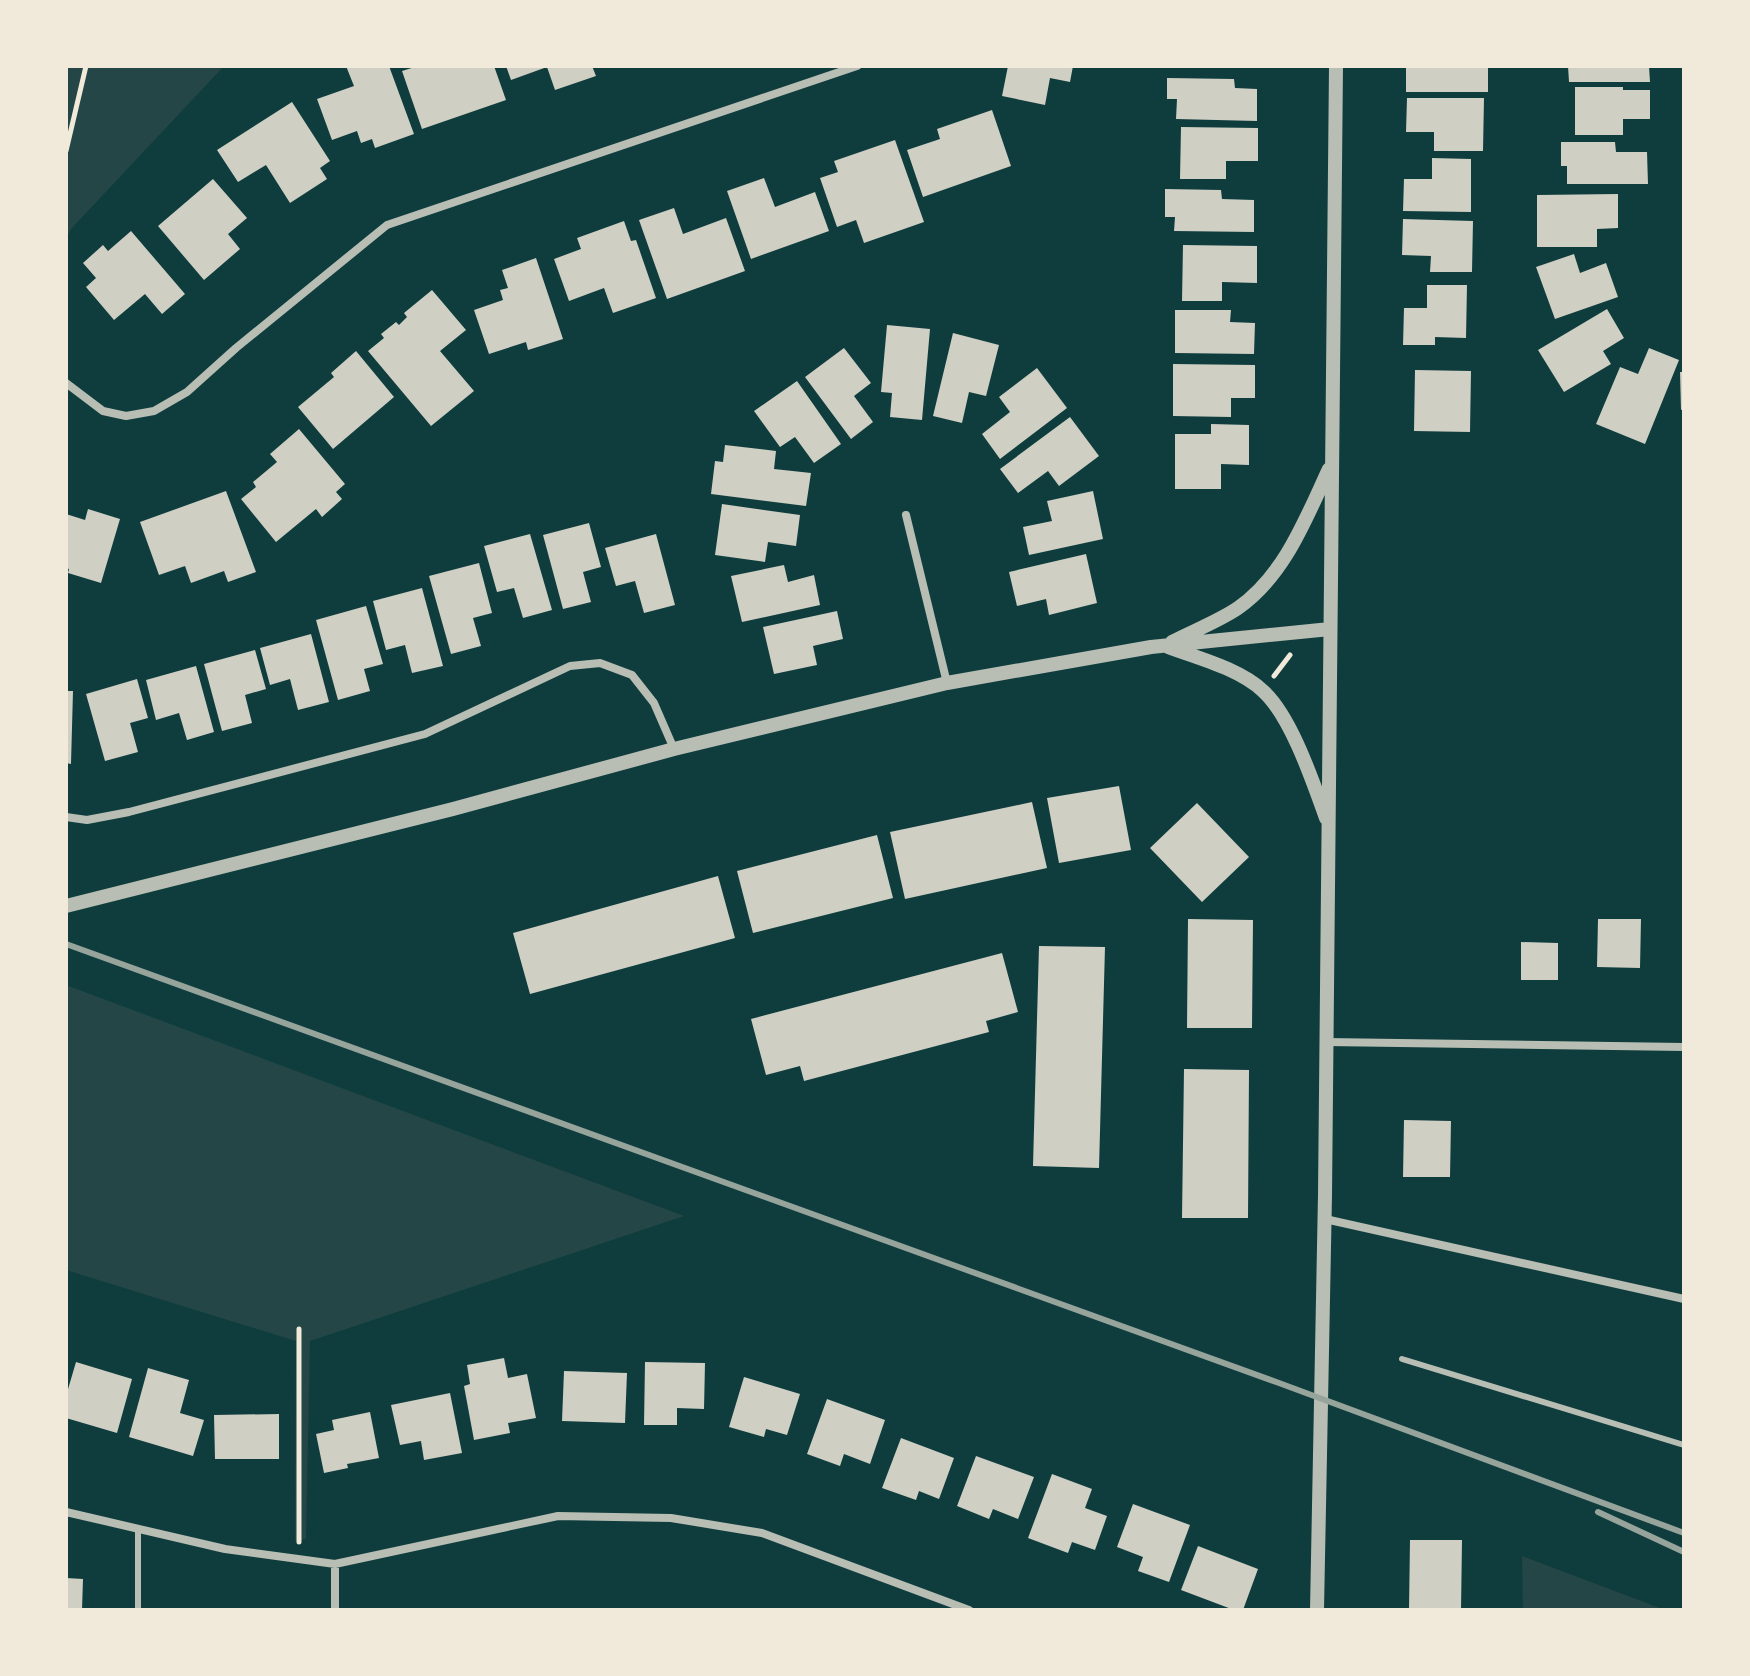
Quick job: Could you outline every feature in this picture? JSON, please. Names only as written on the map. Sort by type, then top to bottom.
[{"type":"street","points":[[66,383],[103,411],[126,416],[154,411],[187,392],[387,225],[857,66]]},
{"type":"street","points":[[1317,1610],[1325,1219],[1336,66]]},
{"type":"street","points":[[1164,646],[1238,608],[1274,575],[1298,536],[1332,462]]},
{"type":"street","points":[[906,515],[947,683]]},
{"type":"street","points":[[66,906],[453,809],[674,749],[947,683],[1164,646],[1330,629]]},
{"type":"street","points":[[1164,646],[1224,667],[1264,691],[1287,725],[1304,760],[1329,826]]},
{"type":"street","points":[[66,817],[87,820],[129,812],[425,734],[570,666],[600,663],[632,675],[654,703],[674,749]]},
{"type":"street","points":[[1326,1042],[1684,1047]]},
{"type":"street","points":[[1325,1219],[1684,1299]]},
{"type":"street","points":[[66,1512],[225,1549],[335,1564],[558,1516],[671,1518],[762,1533],[969,1610]]},
{"type":"street","points":[[335,1564],[335,1610]]},
{"type":"lane","points":[[1402,1359],[1684,1445]]},
{"type":"lane","points":[[138,1530],[138,1610]]},
{"type":"path","points":[[66,151],[86,66]]},
{"type":"path","points":[[1274,676],[1292,652]]},
{"type":"path","points":[[299,1329],[299,1559]]},
{"type":"shaded area","points":[[66,66],[224,66],[71,229],[66,239]]},
{"type":"shaded area","points":[[66,985],[684,1216],[310,1341],[306,1539],[295,1541],[296,1341],[66,1270]]},
{"type":"shaded area","points":[[1522,1556],[1665,1610],[1523,1610]]},
{"type":"building","points":[[346,66],[389,66],[414,134],[375,148],[372,139],[361,143],[357,131],[332,140],[317,99],[354,86]]},
{"type":"building","points":[[418,66],[494,66],[506,100],[422,129],[402,71]]},
{"type":"building","points":[[506,66],[592,66],[596,76],[555,90],[547,67],[511,80]]},
{"type":"building","points":[[1008,66],[1073,66],[1070,82],[1050,78],[1045,105],[1002,96]]},
{"type":"building","points":[[1406,66],[1488,66],[1488,92],[1406,92]]},
{"type":"building","points":[[1568,66],[1649,66],[1650,82],[1569,82]]},
{"type":"building","points":[[1167,78],[1234,79],[1235,88],[1257,89],[1257,121],[1176,119],[1177,99],[1167,99]]},
{"type":"building","points":[[1575,87],[1650,90],[1650,119],[1623,119],[1623,135],[1575,135]]},
{"type":"building","points":[[1407,98],[1484,98],[1483,151],[1434,151],[1434,132],[1406,132]]},
{"type":"building","points":[[292,102],[330,161],[320,168],[327,179],[290,203],[266,165],[238,182],[217,150]]},
{"type":"building","points":[[992,110],[1011,166],[923,197],[907,150],[940,139],[937,129]]},
{"type":"building","points":[[1181,127],[1258,128],[1258,161],[1226,161],[1226,179],[1180,179]]},
{"type":"building","points":[[895,140],[924,222],[864,243],[856,220],[837,227],[820,178],[838,172],[834,161]]},
{"type":"building","points":[[1561,142],[1615,142],[1616,152],[1647,152],[1648,184],[1567,184],[1567,166],[1561,166]]},
{"type":"building","points":[[1432,158],[1471,159],[1471,212],[1403,211],[1404,179],[1432,179]]},
{"type":"building","points":[[764,178],[775,207],[815,192],[829,231],[751,259],[727,191]]},
{"type":"building","points":[[213,179],[247,218],[228,234],[240,249],[204,280],[158,226]]},
{"type":"building","points":[[1165,189],[1221,190],[1222,199],[1254,200],[1254,232],[1174,231],[1175,217],[1165,217]]},
{"type":"building","points":[[1618,194],[1618,228],[1597,229],[1597,247],[1537,247],[1537,195]]},
{"type":"building","points":[[674,208],[683,234],[726,218],[745,271],[667,299],[639,220]]},
{"type":"building","points":[[1403,219],[1473,221],[1472,272],[1430,272],[1431,256],[1402,255]]},
{"type":"building","points":[[624,221],[631,241],[636,240],[656,298],[613,313],[604,288],[569,301],[554,259],[581,249],[577,238]]},
{"type":"building","points":[[131,231],[185,294],[162,314],[145,294],[114,320],[86,287],[96,278],[83,263],[103,245],[108,251]]},
{"type":"building","points":[[1183,245],[1257,246],[1257,283],[1222,282],[1222,301],[1182,301]]},
{"type":"building","points":[[1574,254],[1580,273],[1606,263],[1618,297],[1555,319],[1536,267]]},
{"type":"building","points":[[536,258],[563,339],[528,350],[526,342],[489,354],[474,310],[503,300],[500,290],[508,288],[502,270]]},
{"type":"building","points":[[1427,285],[1467,285],[1466,338],[1435,337],[1435,345],[1403,345],[1404,308],[1427,308]]},
{"type":"building","points":[[432,290],[466,330],[440,351],[474,391],[431,426],[368,351],[384,338],[381,334],[396,322],[399,325],[407,317],[404,313]]},
{"type":"building","points":[[1607,309],[1624,338],[1603,351],[1611,364],[1564,392],[1538,350]]},
{"type":"building","points":[[1175,310],[1231,310],[1230,322],[1255,323],[1254,354],[1175,353]]},
{"type":"building","points":[[887,325],[930,329],[922,420],[890,417],[892,393],[881,392]]},
{"type":"building","points":[[953,333],[999,345],[986,396],[969,392],[962,423],[933,416]]},
{"type":"building","points":[[844,348],[871,383],[854,396],[873,422],[851,439],[805,377]]},
{"type":"building","points":[[1649,348],[1679,360],[1645,444],[1596,424],[1620,367],[1638,374]]},
{"type":"building","points":[[356,351],[394,397],[333,449],[298,407],[334,377],[331,373]]},
{"type":"building","points":[[1173,364],[1255,365],[1255,398],[1231,398],[1231,417],[1173,416]]},
{"type":"building","points":[[1037,368],[1067,408],[1000,459],[982,434],[1010,412],[999,397]]},
{"type":"building","points":[[1415,370],[1471,371],[1470,432],[1414,431]]},
{"type":"building","points":[[1680,372],[1684,372],[1684,409],[1681,410]]},
{"type":"building","points":[[797,381],[841,444],[814,463],[795,437],[780,447],[754,411]]},
{"type":"building","points":[[1070,417],[1099,456],[1059,486],[1048,471],[1018,493],[1000,469]]},
{"type":"building","points":[[1211,424],[1249,425],[1249,465],[1221,464],[1221,489],[1175,489],[1175,434],[1211,434]]},
{"type":"building","points":[[299,429],[345,484],[336,492],[342,499],[322,517],[316,509],[276,542],[241,499],[256,487],[253,482],[277,462],[270,454]]},
{"type":"building","points":[[725,445],[776,451],[774,469],[811,473],[806,506],[711,494],[715,461],[723,462]]},
{"type":"building","points":[[226,491],[256,572],[228,582],[224,571],[191,583],[185,566],[159,575],[140,522]]},
{"type":"building","points":[[1093,491],[1103,539],[1029,555],[1023,527],[1052,521],[1047,501]]},
{"type":"building","points":[[722,504],[800,515],[796,546],[768,542],[765,562],[715,555]]},
{"type":"building","points":[[88,509],[120,519],[101,583],[68,573],[69,569],[66,568],[66,514],[85,520]]},
{"type":"building","points":[[589,523],[601,567],[583,572],[591,602],[563,609],[543,535]]},
{"type":"building","points":[[530,534],[552,610],[523,618],[514,588],[497,592],[484,546]]},
{"type":"building","points":[[656,534],[675,605],[644,613],[635,581],[616,586],[605,548]]},
{"type":"building","points":[[1086,554],[1097,603],[1049,615],[1046,599],[1017,606],[1009,572]]},
{"type":"building","points":[[479,563],[492,613],[473,618],[481,646],[451,654],[429,576]]},
{"type":"building","points":[[784,565],[788,582],[814,575],[820,605],[742,622],[731,576]]},
{"type":"building","points":[[422,588],[443,666],[412,673],[405,645],[386,650],[373,601]]},
{"type":"building","points":[[366,606],[383,664],[364,669],[370,691],[338,700],[316,620]]},
{"type":"building","points":[[837,611],[843,639],[813,646],[817,665],[774,674],[763,627]]},
{"type":"building","points":[[311,634],[329,702],[298,710],[290,679],[270,685],[260,648]]},
{"type":"building","points":[[255,650],[266,689],[245,695],[252,723],[222,731],[204,664]]},
{"type":"building","points":[[196,666],[214,732],[187,740],[179,713],[156,720],[146,680]]},
{"type":"building","points":[[137,679],[148,718],[130,723],[138,752],[105,761],[86,694]]},
{"type":"building","points":[[66,691],[73,691],[71,764],[66,763]]},
{"type":"building","points":[[1119,786],[1131,850],[1059,863],[1047,798]]},
{"type":"building","points":[[1032,802],[1047,868],[905,899],[890,832]]},
{"type":"building","points":[[1197,803],[1249,857],[1202,902],[1150,848]]},
{"type":"building","points":[[877,835],[893,898],[753,933],[737,871]]},
{"type":"building","points":[[718,876],[735,938],[530,994],[513,933]]},
{"type":"building","points":[[1188,919],[1253,920],[1252,1028],[1187,1028]]},
{"type":"building","points":[[1598,919],[1641,919],[1640,968],[1597,967]]},
{"type":"building","points":[[1521,942],[1558,943],[1558,980],[1521,980]]},
{"type":"building","points":[[1039,946],[1105,947],[1099,1168],[1033,1166]]},
{"type":"building","points":[[1002,953],[1018,1012],[986,1021],[989,1032],[804,1081],[800,1066],[766,1075],[751,1019]]},
{"type":"building","points":[[1184,1069],[1249,1070],[1248,1218],[1182,1218]]},
{"type":"building","points":[[1404,1120],[1451,1121],[1450,1177],[1403,1177]]},
{"type":"building","points":[[504,1358],[508,1378],[527,1374],[536,1418],[508,1423],[510,1433],[474,1440],[464,1386],[470,1384],[467,1365]]},
{"type":"building","points":[[76,1362],[132,1379],[117,1433],[66,1418],[66,1396]]},
{"type":"building","points":[[645,1362],[705,1363],[704,1409],[677,1408],[677,1425],[644,1425]]},
{"type":"building","points":[[148,1368],[189,1380],[180,1413],[204,1420],[193,1456],[129,1437]]},
{"type":"building","points":[[564,1371],[627,1373],[625,1423],[562,1421]]},
{"type":"building","points":[[744,1377],[800,1394],[787,1435],[766,1429],[764,1437],[729,1427]]},
{"type":"building","points":[[450,1393],[462,1453],[424,1460],[421,1441],[400,1445],[391,1405]]},
{"type":"building","points":[[827,1399],[885,1420],[870,1464],[844,1454],[840,1466],[807,1454]]},
{"type":"building","points":[[370,1412],[379,1458],[347,1464],[348,1468],[324,1473],[316,1434],[334,1430],[332,1420]]},
{"type":"building","points":[[279,1414],[279,1459],[215,1459],[214,1415]]},
{"type":"building","points":[[901,1438],[954,1458],[939,1499],[919,1491],[916,1500],[882,1488]]},
{"type":"building","points":[[976,1456],[1034,1477],[1018,1519],[993,1509],[989,1519],[957,1506]]},
{"type":"building","points":[[1052,1474],[1092,1489],[1085,1508],[1107,1516],[1095,1550],[1072,1542],[1068,1553],[1028,1538]]},
{"type":"building","points":[[1133,1504],[1190,1525],[1169,1582],[1138,1571],[1143,1557],[1117,1547]]},
{"type":"building","points":[[1410,1540],[1462,1540],[1461,1610],[1409,1610]]},
{"type":"building","points":[[1198,1546],[1258,1569],[1243,1610],[1234,1610],[1181,1590]]},
{"type":"building","points":[[66,1578],[83,1579],[82,1610],[66,1610]]},
{"type":"railway","points":[[66,944],[1279,1383],[1684,1533]]},
{"type":"railway","points":[[1598,1512],[1684,1552]]}]
